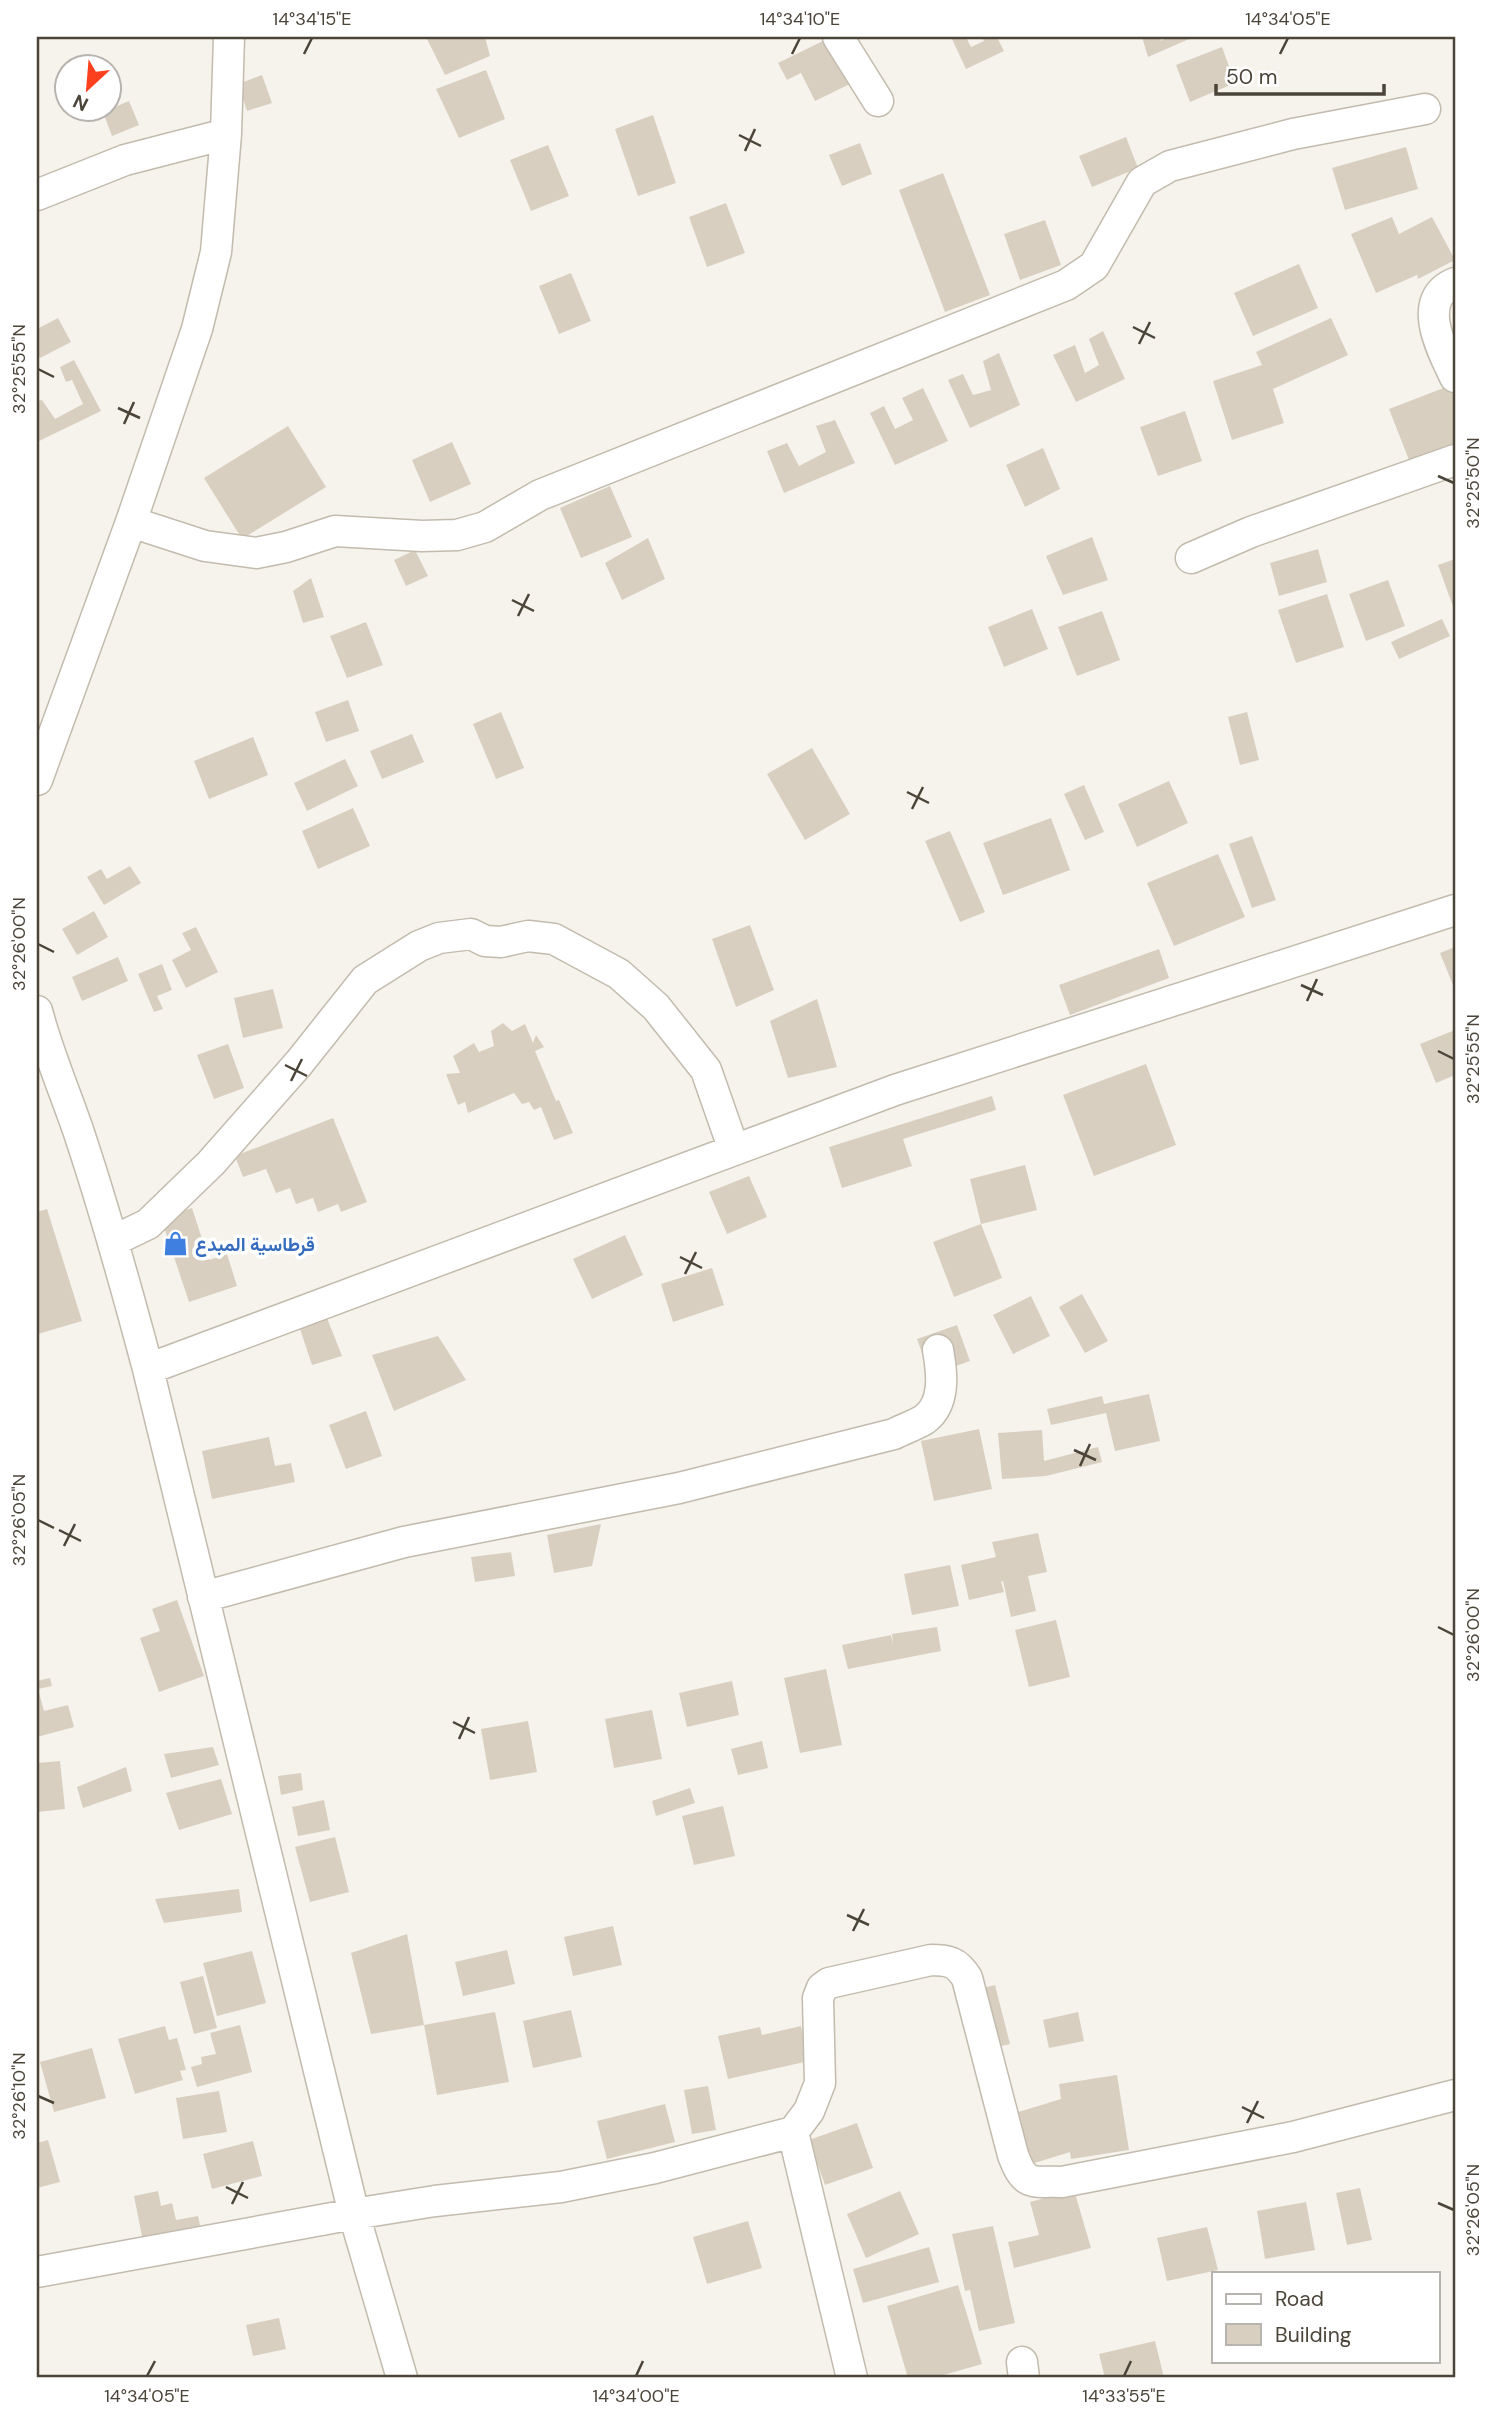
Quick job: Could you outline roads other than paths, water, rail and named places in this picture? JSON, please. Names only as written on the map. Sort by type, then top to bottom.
[{"type":"street","points":[[37,780],[131,522],[197,329],[216,252],[226,134],[229,37]]},
{"type":"street","points":[[838,37],[878,101]]},
{"type":"street","points":[[131,522],[205,546],[256,553],[286,547],[335,531],[422,536],[457,535],[485,527],[540,495],[1066,285],[1094,266],[1142,182],[1170,166],[1293,134],[1425,109]]},
{"type":"street","points":[[37,195],[125,160],[226,134]]},
{"type":"street","points":[[1455,283],[1448,286],[1438,300],[1433,322],[1441,348],[1455,377]]},
{"type":"street","points":[[1191,558],[1251,532],[1455,460]]},
{"type":"street","points":[[148,1369],[895,1090],[1455,910]]},
{"type":"street","points":[[113,1241],[148,1224],[211,1163],[299,1063],[365,980],[419,946],[439,938],[471,934],[485,941],[501,943],[528,936],[554,939],[619,974],[656,1007],[706,1070],[734,1150]]},
{"type":"street","points":[[37,1011],[47,1048],[79,1132],[113,1241],[148,1369],[354,2214],[402,2378]]},
{"type":"street","points":[[203,1597],[404,1542],[679,1488],[894,1434],[926,1418],[938,1403],[943,1374],[939,1350]]},
{"type":"street","points":[[37,2272],[354,2214],[435,2201],[561,2187],[655,2168],[793,2132],[808,2111],[820,2082],[818,1998],[822,1988],[829,1983],[931,1960],[947,1960],[959,1966],[967,1978],[1013,2155],[1020,2173],[1024,2178],[1033,2181],[1062,2182],[1293,2137],[1455,2095]]},
{"type":"street","points":[[793,2132],[852,2378]]},
{"type":"place","name":"قرطاسية المبدع","points":[[175,1244]]}]
